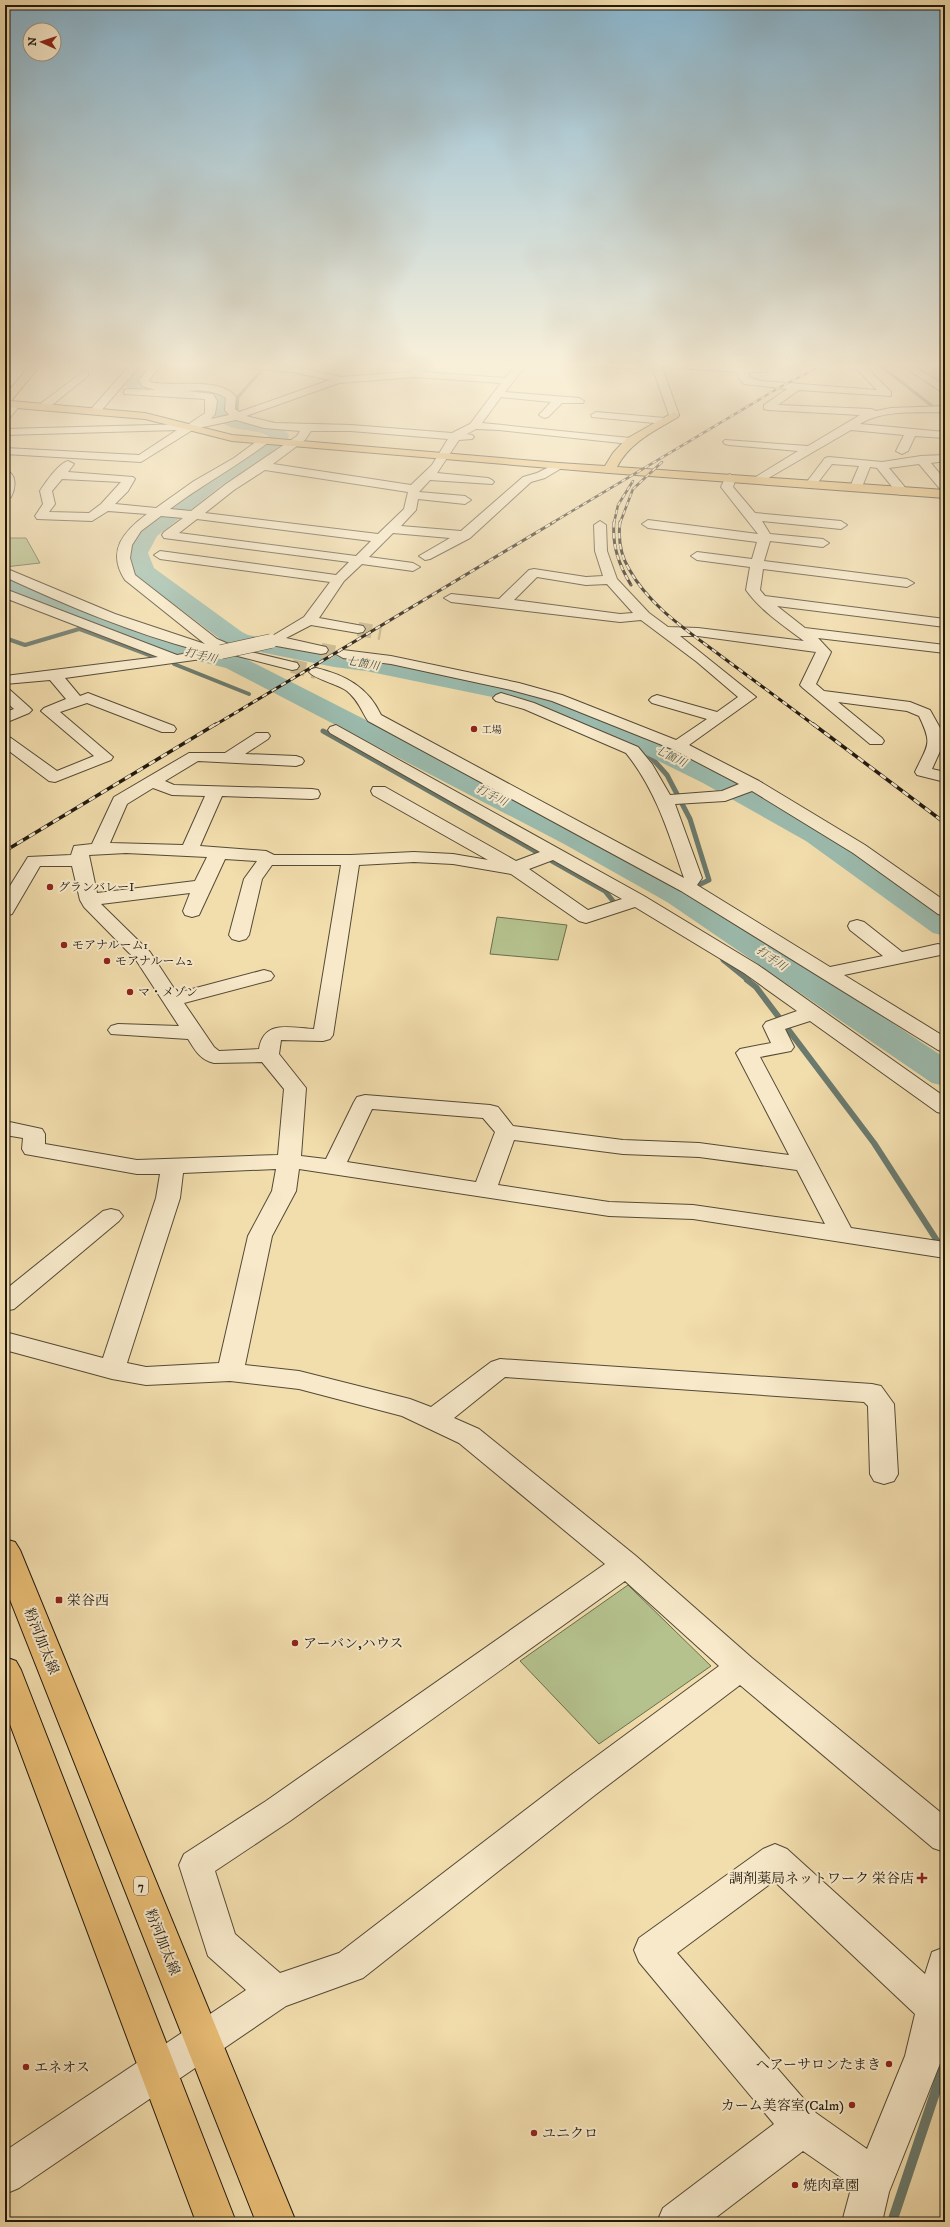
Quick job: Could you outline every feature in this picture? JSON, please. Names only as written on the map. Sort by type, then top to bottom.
[{"type":"main road","points":[[571,467],[812,483],[945,494]]},
{"type":"main road","name":"粉河加太線","points":[[5,1550],[276,2222]]},
{"type":"main road","points":[[5,1670],[216,2222]]},
{"type":"street","points":[[59,475],[130,479],[124,488],[105,507],[92,517],[41,516],[49,504],[46,491],[51,482],[66,467]]},
{"type":"street","points":[[226,467],[198,483],[162,513],[130,536],[122,550],[125,570],[130,577],[177,615],[219,645],[238,653],[292,666]]},
{"type":"street","points":[[262,467],[191,515],[168,535],[413,567]]},
{"type":"street","points":[[268,467],[465,500]]},
{"type":"street","points":[[5,680],[55,676],[184,659],[272,640],[309,620],[322,605],[339,579],[410,510],[414,492],[427,476],[437,467]]},
{"type":"street","points":[[425,556],[464,535],[527,479],[541,476],[557,467]]},
{"type":"street","points":[[758,480],[780,467]]},
{"type":"street","points":[[812,483],[824,467]]},
{"type":"street","points":[[856,487],[865,467]]},
{"type":"street","points":[[883,467],[902,490]]},
{"type":"street","points":[[927,467],[945,487]]},
{"type":"street","points":[[5,473],[10,481],[9,489],[5,497]]},
{"type":"street","points":[[427,476],[488,482]]},
{"type":"street","points":[[730,478],[727,487],[762,529],[765,538],[757,564],[752,590],[761,600],[803,632],[824,652],[808,685],[876,741]]},
{"type":"street","points":[[105,507],[385,533],[479,535]]},
{"type":"street","points":[[752,516],[841,524]]},
{"type":"street","points":[[648,524],[765,538],[823,543]]},
{"type":"street","points":[[600,525],[601,551],[611,580],[644,616],[662,631],[702,659],[748,697],[678,746]]},
{"type":"street","points":[[160,555],[339,579]]},
{"type":"street","points":[[697,556],[907,583]]},
{"type":"street","points":[[5,572],[62,597],[172,640],[221,652]]},
{"type":"street","points":[[504,603],[534,573],[586,581],[611,580]]},
{"type":"street","points":[[5,593],[50,612],[184,659]]},
{"type":"street","points":[[451,598],[489,603],[504,603],[620,618],[644,616]]},
{"type":"street","points":[[761,600],[945,624]]},
{"type":"street","points":[[136,626],[177,615]]},
{"type":"street","points":[[685,618],[945,649]]},
{"type":"street","points":[[309,620],[358,629]]},
{"type":"street","points":[[662,631],[698,632],[821,648]]},
{"type":"street","points":[[272,640],[321,650]]},
{"type":"street","points":[[343,654],[391,660],[514,686],[557,698],[678,746],[753,785],[859,849],[945,910]]},
{"type":"street","points":[[391,660],[375,672],[499,698],[529,706],[632,750],[643,762],[665,800],[693,878],[687,887]]},
{"type":"street","points":[[316,672],[342,680],[361,694],[374,718],[687,887],[945,1046]]},
{"type":"street","points":[[55,676],[76,701]]},
{"type":"street","points":[[5,693],[24,710],[5,718]]},
{"type":"street","points":[[820,695],[910,707],[925,713],[940,744],[923,772],[945,777]]},
{"type":"street","points":[[5,741],[55,777],[105,757],[50,712],[76,701],[88,698],[168,729]]},
{"type":"street","points":[[657,700],[719,717]]},
{"type":"street","points":[[374,718],[336,730],[637,900],[751,969],[945,1107]]},
{"type":"street","points":[[228,758],[262,736]]},
{"type":"street","points":[[100,848],[120,801],[195,756],[296,762]]},
{"type":"street","points":[[152,782],[172,790],[312,794]]},
{"type":"street","points":[[665,800],[725,796],[753,785]]},
{"type":"street","points":[[189,852],[216,791]]},
{"type":"street","points":[[379,791],[516,868],[586,917],[637,900]]},
{"type":"street","points":[[267,860],[266,856],[100,848],[80,850],[80,860],[89,900],[93,907],[115,926],[143,956],[206,1051],[214,1057],[268,1054]]},
{"type":"street","points":[[267,860],[351,860],[414,857],[445,859],[506,869],[516,868],[554,853]]},
{"type":"street","points":[[192,911],[202,886],[218,854]]},
{"type":"street","points":[[5,910],[34,861],[80,860]]},
{"type":"street","points":[[239,935],[253,879],[267,860]]},
{"type":"street","points":[[230,1372],[260,1236],[284,1191],[289,1161],[295,1088],[268,1054],[271,1038],[276,1034],[323,1034],[351,860]]},
{"type":"street","points":[[89,900],[202,886]]},
{"type":"street","points":[[857,926],[898,958]]},
{"type":"street","points":[[828,973],[938,950]]},
{"type":"street","points":[[172,1000],[264,976]]},
{"type":"street","points":[[813,1013],[773,1026],[784,1046],[747,1053],[843,1235]]},
{"type":"street","points":[[118,1030],[193,1033]]},
{"type":"street","points":[[332,1167],[366,1102],[490,1112],[506,1132],[623,1147],[699,1150],[806,1164]]},
{"type":"street","points":[[5,1128],[34,1134],[33,1150],[137,1167],[172,1167],[289,1161],[608,1209],[693,1212],[935,1249]]},
{"type":"street","points":[[484,1190],[506,1132]]},
{"type":"street","points":[[112,1370],[168,1198],[172,1167]]},
{"type":"street","points":[[5,1303],[111,1216]]},
{"type":"street","points":[[5,1341],[112,1370],[146,1376],[230,1372],[299,1380],[410,1409],[469,1436],[626,1564],[741,1667],[945,1837]]},
{"type":"street","points":[[434,1420],[500,1368],[872,1393],[881,1404],[884,1474]]},
{"type":"street","points":[[275,1992],[221,1944],[196,1865],[304,1793],[587,1594],[626,1564]]},
{"type":"street","points":[[5,2174],[157,2070],[275,1992],[350,1966],[583,1785],[741,1667]]},
{"type":"street","points":[[875,2178],[802,2127],[652,1950],[775,1860],[935,2008]]},
{"type":"street","points":[[862,2222],[869,2191],[924,2056],[945,1964]]},
{"type":"street","points":[[677,2222],[802,2127]]},
{"type":"green space","points":[[5,538],[26,538],[40,563],[5,567]]},
{"type":"green space","points":[[497,917],[567,925],[558,960],[490,954]]},
{"type":"green space","points":[[628,1585],[711,1666],[599,1744],[520,1661]]},
{"type":"waterway","name":"七箇川","points":[[239,467],[214,482],[148,532],[137,553],[144,571],[233,637],[241,641],[334,659],[366,663],[507,692],[540,702],[634,738],[713,777],[817,835],[945,926]]},
{"type":"waterway","name":"打手川","points":[[5,582],[24,592],[156,643],[235,663],[575,838],[678,895],[945,1075]]},
{"type":"waterway","points":[[5,638],[25,645],[79,629],[162,660]]},
{"type":"waterway","points":[[174,664],[249,694]]},
{"type":"waterway","points":[[323,731],[535,851]]},
{"type":"waterway","points":[[634,738],[667,775],[690,819],[709,880],[678,895]]},
{"type":"waterway","points":[[552,861],[605,891],[613,901]]},
{"type":"waterway","points":[[723,960],[749,981]]},
{"type":"waterway","points":[[747,980],[756,987],[874,1143],[945,1253]]},
{"type":"waterway","points":[[892,2222],[945,2063]]},
{"type":"tunnel","points":[[358,629],[381,633]]},
{"type":"tunnel","points":[[321,650],[343,654]]},
{"type":"tunnel","points":[[292,666],[316,672]]},
{"type":"railway","points":[[552,523],[646,467]]},
{"type":"railway","points":[[620,523],[633,489],[657,467]]},
{"type":"railway","points":[[614,523],[618,505],[633,481]]},
{"type":"railway","points":[[215,725],[554,522]]},
{"type":"railway","points":[[620,522],[619,534],[622,552],[629,569],[638,583],[659,607],[683,628],[814,725]]},
{"type":"railway","points":[[614,523],[614,539],[617,555],[631,585]]},
{"type":"railway","points":[[5,851],[216,724]]},
{"type":"railway","points":[[813,724],[945,823]]},
{"type":"place","name":"工場","points":[[474,729]]},
{"type":"place","name":"グランバレーI","points":[[50,887]]},
{"type":"place","name":"モアナルーム1","points":[[64,945]]},
{"type":"place","name":"モアナルーム2","points":[[107,961]]},
{"type":"place","name":"マ・メゾン","points":[[130,992]]},
{"type":"place","name":"栄谷西","points":[[59,1600]]},
{"type":"place","name":"アーバン,ハウス","points":[[295,1643]]},
{"type":"place","name":"調剤薬局ネットワーク 栄谷店","points":[[922,1878]]},
{"type":"place","name":"ヘアーサロンたまき","points":[[889,2064]]},
{"type":"place","name":"エネオス","points":[[26,2067]]},
{"type":"place","name":"カーム美容室(Calm)","points":[[852,2105]]},
{"type":"place","name":"ユニクロ","points":[[534,2133]]},
{"type":"place","name":"焼肉章園","points":[[795,2185]]}]
